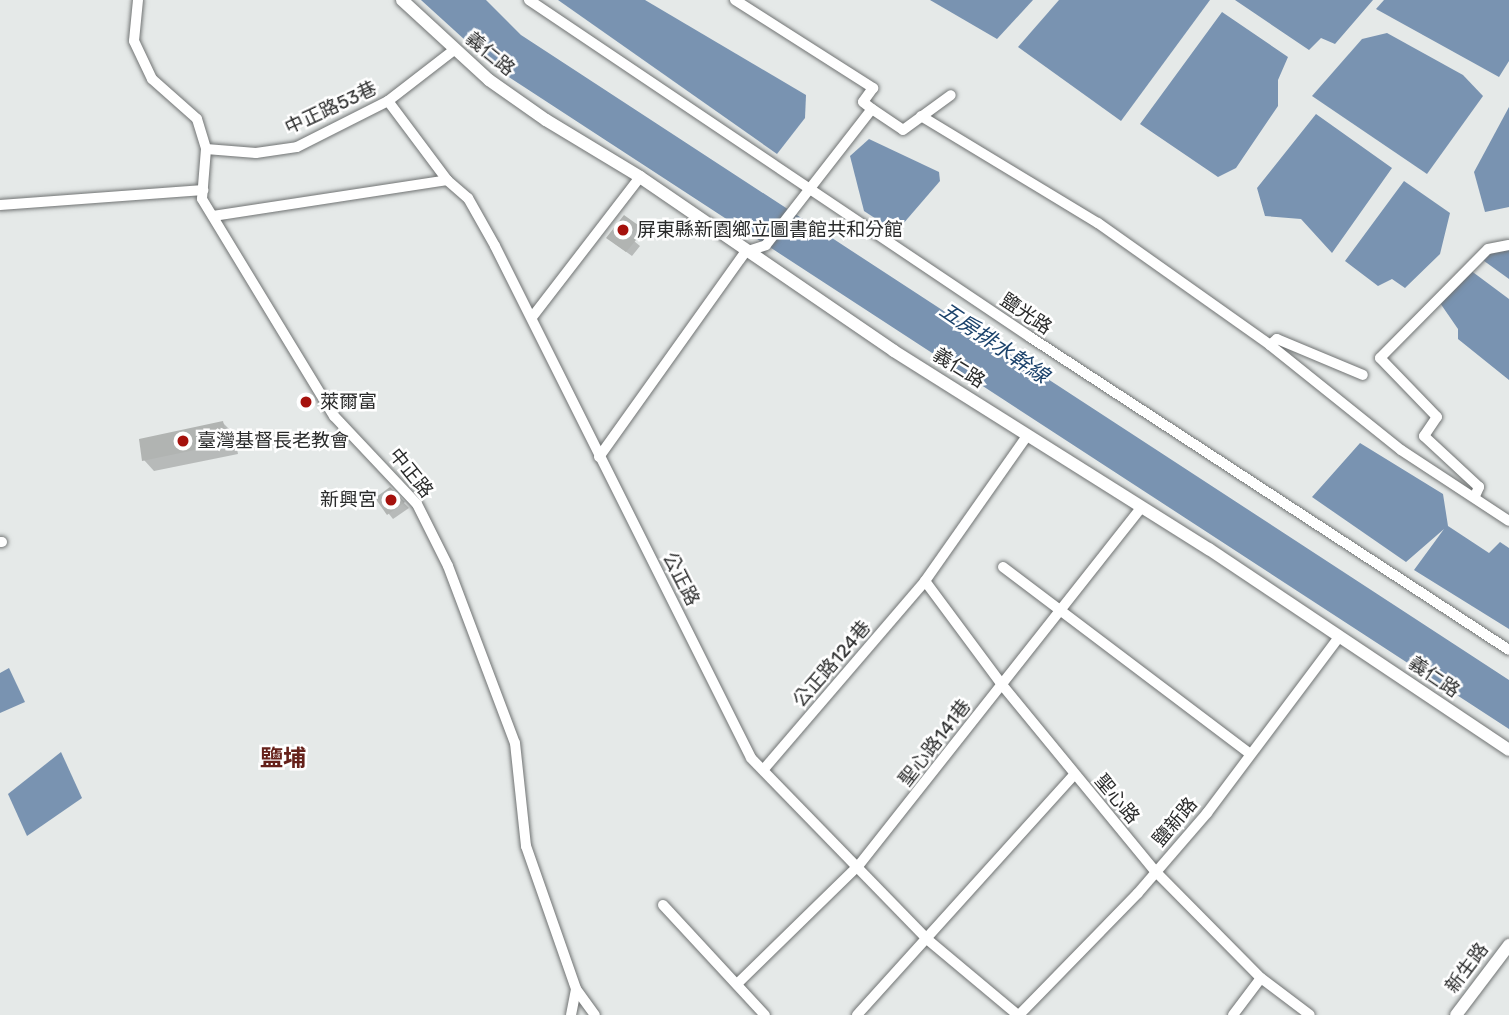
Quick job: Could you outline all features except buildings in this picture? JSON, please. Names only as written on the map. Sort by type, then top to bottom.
[{"type":"street","name":"中正路","points":[[138,0],[134,41],[158,86],[197,119],[206,149],[202,199],[334,416],[417,504],[448,566],[515,743],[526,846],[576,989],[595,1015]]},
{"type":"street","name":"義仁路","points":[[402,0],[454,50],[546,120],[640,177],[745,253],[1027,436],[1142,507],[1509,750]]},
{"type":"street","name":"鹽光路","points":[[529,0],[810,190],[1509,650]]},
{"type":"street","points":[[735,0],[873,88],[863,102],[903,130],[951,95]]},
{"type":"street","name":"中正路53巷","points":[[206,149],[256,153],[296,147],[388,101],[454,50]]},
{"type":"street","name":"公正路","points":[[388,101],[447,180],[468,198],[533,316],[599,457],[751,758],[859,865],[927,939],[1019,1015]]},
{"type":"street","points":[[599,457],[745,253],[766,245],[798,200],[810,190],[872,109]]},
{"type":"street","points":[[922,116],[1098,223],[1270,345],[1401,450],[1475,496],[1509,521]]},
{"type":"street","points":[[533,316],[640,177]]},
{"type":"street","points":[[213,216],[447,180]]},
{"type":"street","points":[[0,205],[202,190]]},
{"type":"street","points":[[1475,496],[1479,487],[1424,436],[1437,417],[1380,358],[1488,249],[1509,245]]},
{"type":"street","points":[[1270,345],[1276,339],[1363,375]]},
{"type":"street","name":"公正路124巷","points":[[764,769],[925,581],[1027,436]]},
{"type":"street","name":"聖心路141巷","points":[[737,984],[859,865],[1142,507]]},
{"type":"street","points":[[1003,567],[1248,753]]},
{"type":"street","name":"聖心路","points":[[925,581],[1003,686],[1156,872],[1261,978],[1310,1015]]},
{"type":"street","name":"鹽新路","points":[[1019,1015],[1156,872],[1207,813],[1248,753],[1339,637]]},
{"type":"street","points":[[857,1015],[1074,775]]},
{"type":"street","points":[[663,905],[765,1015]]},
{"type":"street","name":"新生路","points":[[1455,1015],[1509,945]]},
{"type":"street","points":[[1233,1015],[1261,978]]},
{"type":"street","points":[[571,1015],[576,989]]},
{"type":"water","points":[[421,0],[486,0],[521,35],[1509,680],[1509,729],[498,70]]},
{"type":"water","points":[[558,0],[645,0],[806,95],[805,118],[777,154]]},
{"type":"water","points":[[930,0],[1033,0],[997,39]]},
{"type":"water","points":[[1059,0],[1210,0],[1121,121],[1018,47]]},
{"type":"water","points":[[1235,0],[1373,0],[1335,44],[1321,38],[1309,50]]},
{"type":"water","points":[[1384,0],[1509,0],[1509,61],[1499,77],[1376,9]]},
{"type":"water","points":[[1222,12],[1288,57],[1278,80],[1278,106],[1236,168],[1218,177],[1140,124]]},
{"type":"water","points":[[1387,33],[1463,75],[1483,96],[1427,174],[1312,96],[1362,39]]},
{"type":"water","points":[[1509,107],[1509,207],[1485,212],[1474,172]]},
{"type":"water","points":[[1316,114],[1392,168],[1332,253],[1301,219],[1265,216],[1257,188]]},
{"type":"water","points":[[869,139],[939,172],[940,181],[896,232],[864,211],[850,156]]},
{"type":"water","points":[[1404,181],[1450,213],[1440,254],[1405,288],[1392,279],[1378,286],[1345,261]]},
{"type":"water","points":[[1509,241],[1509,279],[1480,258]]},
{"type":"water","points":[[1466,267],[1509,299],[1509,380],[1458,339],[1458,329],[1438,300]]},
{"type":"water","points":[[1360,443],[1443,494],[1448,526],[1489,553],[1500,542],[1509,548],[1509,629],[1414,570],[1444,529],[1406,562],[1312,497]]},
{"type":"water","points":[[9,668],[25,702],[0,713],[0,673]]},
{"type":"water","points":[[61,752],[82,798],[27,836],[8,794]]},
{"type":"place","name":"屏東縣新園鄉立圖書館共和分館","points":[[623,230]]},
{"type":"place","name":"萊爾富","points":[[306,402]]},
{"type":"place","name":"臺灣基督長老教會","points":[[183,441]]},
{"type":"place","name":"新興宮","points":[[391,500]]},
{"type":"district","name":"鹽埔","points":[[283,758]]},
{"type":"water label","name":"五房排水幹線","points":[[994,343]]}]
